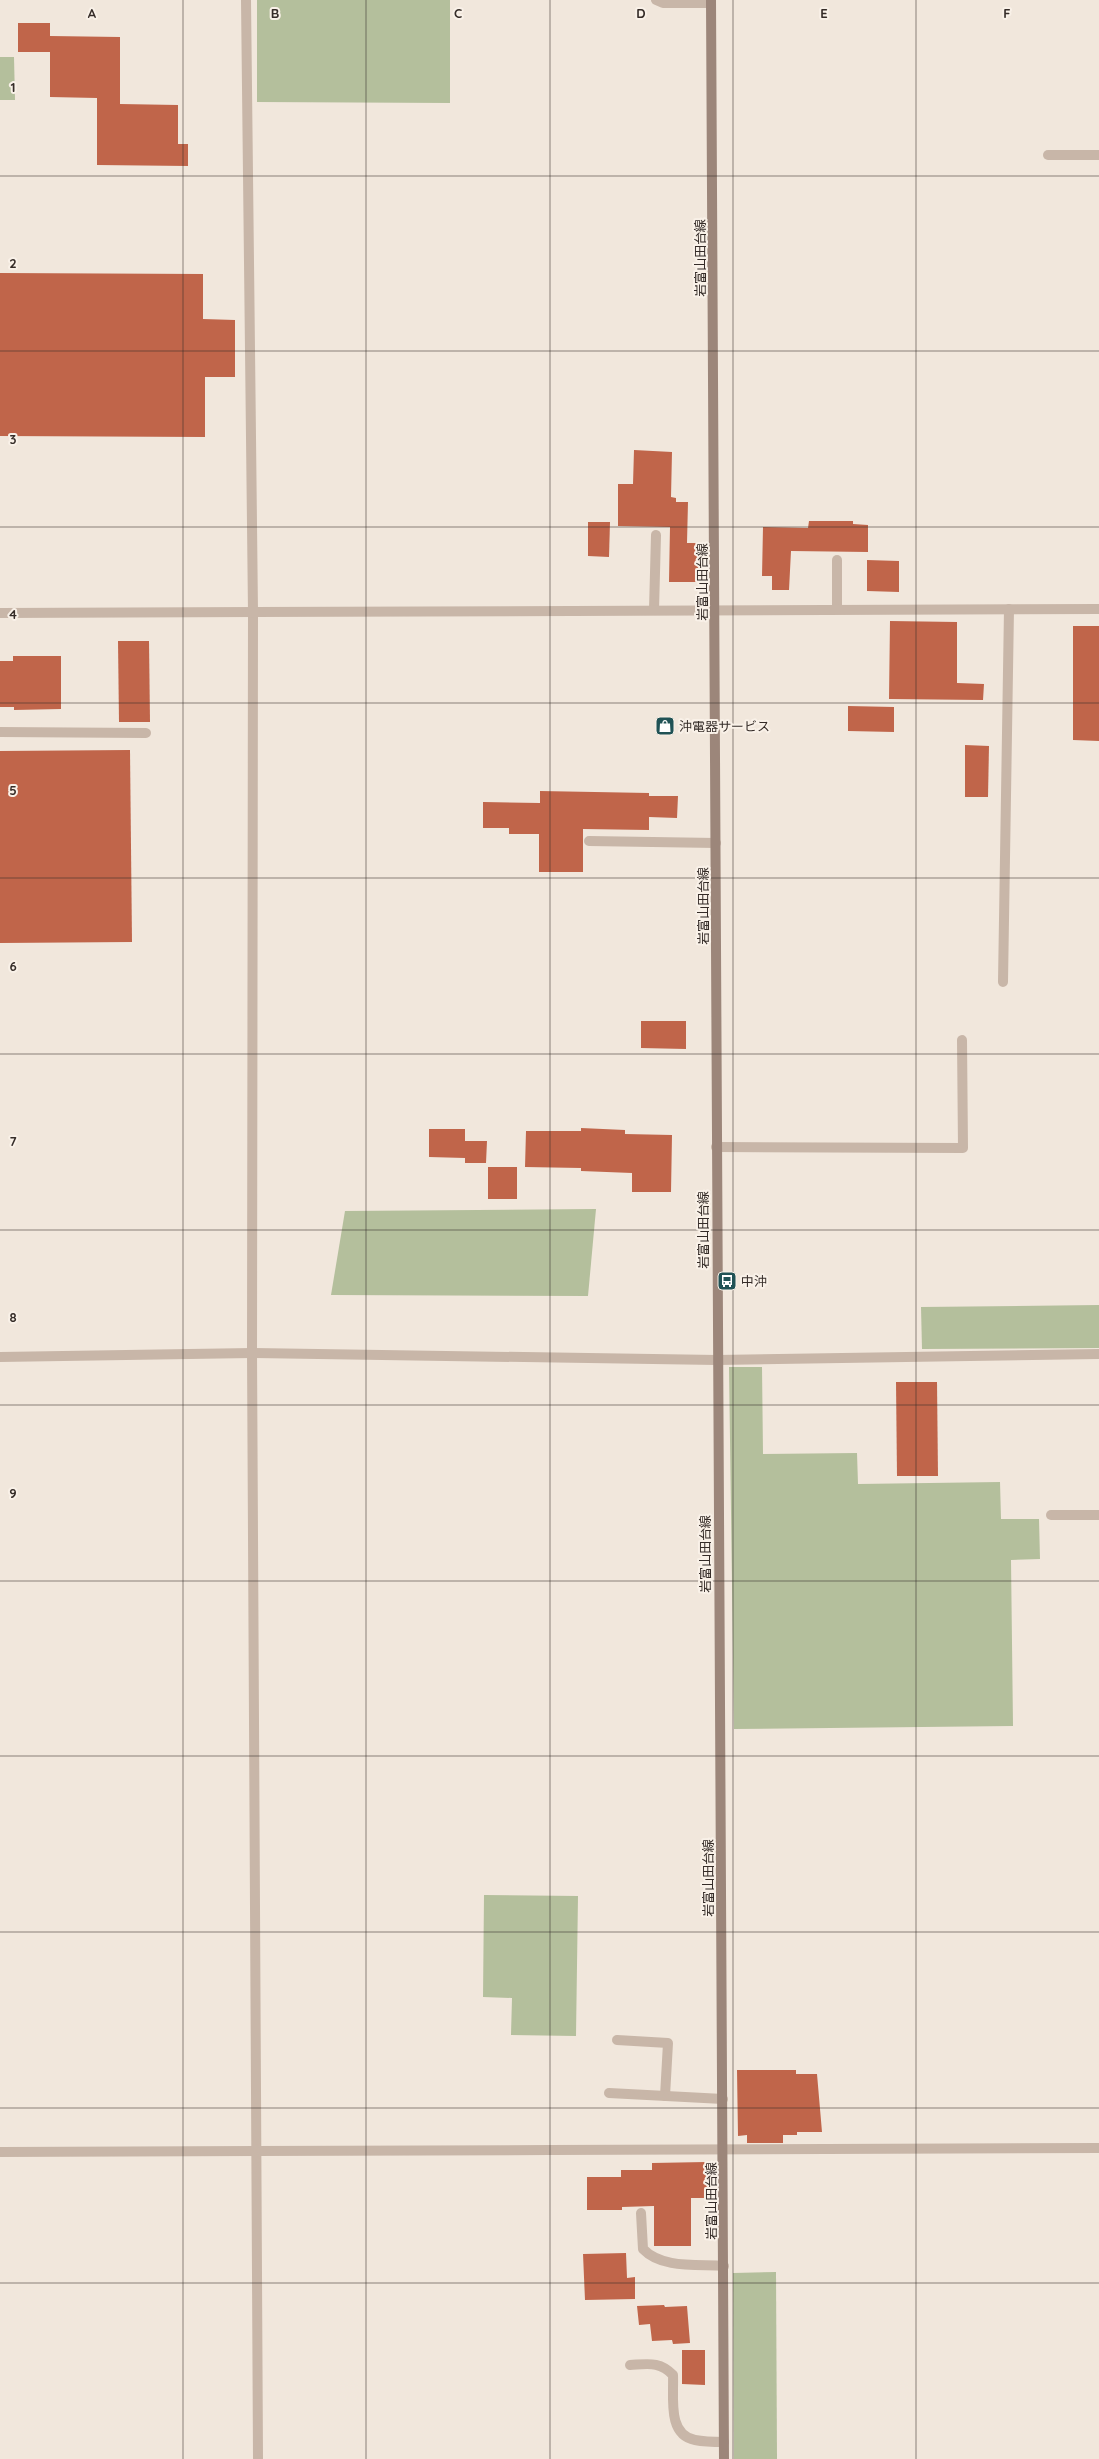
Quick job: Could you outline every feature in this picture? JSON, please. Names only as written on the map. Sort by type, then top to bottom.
[{"type":"main road","name":"岩富山田台線","points":[[711,2],[716,610],[716,1147],[724,2151],[724,2459]]},
{"type":"street","points":[[246,0],[252,612],[252,1353],[258,2459]]},
{"type":"street","points":[[656,0],[663,3],[711,2]]},
{"type":"street","points":[[1048,155],[1099,155]]},
{"type":"street","points":[[654,610],[656,535]]},
{"type":"street","points":[[837,560],[837,609]]},
{"type":"street","points":[[0,613],[837,609],[1099,610]]},
{"type":"street","points":[[1003,982],[1009,609]]},
{"type":"street","points":[[0,732],[146,733]]},
{"type":"street","points":[[589,841],[716,843]]},
{"type":"street","points":[[716,1147],[963,1148],[962,1040]]},
{"type":"street","points":[[0,1357],[252,1353],[717,1360],[1099,1354]]},
{"type":"street","points":[[1051,1515],[1099,1514]]},
{"type":"street","points":[[617,2040],[668,2043],[665,2096]]},
{"type":"street","points":[[609,2093],[723,2099]]},
{"type":"street","points":[[0,2152],[256,2150],[724,2151],[1099,2148]]},
{"type":"street","points":[[641,2213],[643,2249],[649,2256],[668,2263],[724,2266]]},
{"type":"street","points":[[630,2365],[656,2363],[666,2368],[673,2375],[674,2424],[684,2436],[694,2440],[724,2442]]},
{"type":"green space","points":[[257,0],[450,0],[450,103],[257,102]]},
{"type":"green space","points":[[0,57],[14,57],[15,100],[0,100]]},
{"type":"green space","points":[[596,1209],[588,1296],[331,1295],[345,1211]]},
{"type":"green space","points":[[1099,1305],[1099,1348],[922,1349],[921,1307]]},
{"type":"green space","points":[[729,1367],[762,1367],[763,1454],[857,1453],[858,1484],[1000,1482],[1001,1519],[1039,1519],[1040,1559],[1011,1560],[1013,1726],[734,1729]]},
{"type":"green space","points":[[484,1895],[578,1896],[576,2036],[511,2035],[512,1998],[483,1997]]},
{"type":"green space","points":[[776,2272],[777,2459],[734,2459],[733,2273]]},
{"type":"building","points":[[18,23],[50,23],[50,36],[120,37],[120,104],[178,105],[178,144],[188,144],[188,166],[97,165],[97,98],[50,97],[50,52],[18,52]]},
{"type":"building","points":[[0,273],[203,274],[203,319],[235,320],[235,377],[205,377],[205,437],[0,436]]},
{"type":"building","points":[[634,450],[672,452],[671,497],[676,498],[676,502],[688,502],[687,543],[699,543],[699,582],[669,582],[670,527],[618,526],[618,484],[633,484]]},
{"type":"building","points":[[809,521],[853,521],[853,524],[868,525],[868,552],[791,551],[789,590],[772,590],[772,576],[762,576],[763,527],[808,528]]},
{"type":"building","points":[[588,522],[610,522],[609,557],[588,556]]},
{"type":"building","points":[[867,560],[899,561],[899,592],[867,591]]},
{"type":"building","points":[[890,621],[957,622],[957,683],[984,684],[983,700],[889,699]]},
{"type":"building","points":[[1073,626],[1099,626],[1099,741],[1073,740]]},
{"type":"building","points":[[118,641],[149,641],[150,722],[119,722]]},
{"type":"building","points":[[13,656],[61,656],[61,709],[14,710],[14,707],[0,707],[0,661],[13,661]]},
{"type":"building","points":[[848,706],[894,707],[894,732],[848,731]]},
{"type":"building","points":[[965,745],[989,746],[988,797],[965,797]]},
{"type":"building","points":[[130,750],[132,942],[0,943],[0,751]]},
{"type":"building","points":[[540,791],[649,793],[649,796],[678,796],[677,818],[649,817],[649,830],[583,829],[583,872],[539,872],[539,834],[509,834],[509,828],[483,828],[483,802],[540,803]]},
{"type":"building","points":[[641,1021],[686,1021],[686,1049],[641,1048]]},
{"type":"building","points":[[581,1128],[625,1130],[625,1134],[672,1135],[671,1192],[632,1192],[632,1173],[581,1171],[581,1168],[525,1167],[526,1131],[581,1131]]},
{"type":"building","points":[[429,1129],[465,1129],[465,1141],[487,1141],[486,1163],[465,1163],[465,1158],[429,1157]]},
{"type":"building","points":[[488,1167],[517,1167],[517,1199],[488,1199]]},
{"type":"building","points":[[896,1382],[937,1382],[938,1476],[897,1476]]},
{"type":"building","points":[[737,2070],[796,2070],[796,2074],[817,2074],[822,2132],[797,2132],[797,2135],[783,2135],[783,2143],[747,2143],[747,2135],[738,2136]]},
{"type":"building","points":[[706,2162],[707,2198],[691,2198],[691,2246],[654,2246],[654,2206],[622,2207],[622,2210],[587,2210],[587,2177],[621,2177],[621,2170],[652,2170],[652,2163]]},
{"type":"building","points":[[626,2253],[627,2278],[635,2277],[635,2299],[585,2300],[583,2254]]},
{"type":"building","points":[[664,2305],[665,2307],[687,2306],[690,2343],[673,2344],[672,2340],[652,2341],[650,2324],[639,2325],[637,2306]]},
{"type":"building","points":[[682,2350],[705,2350],[705,2385],[682,2384]]},
{"type":"place","name":"沖電器サービス","points":[[665,726]]},
{"type":"place","name":"中沖","points":[[727,1281]]}]
